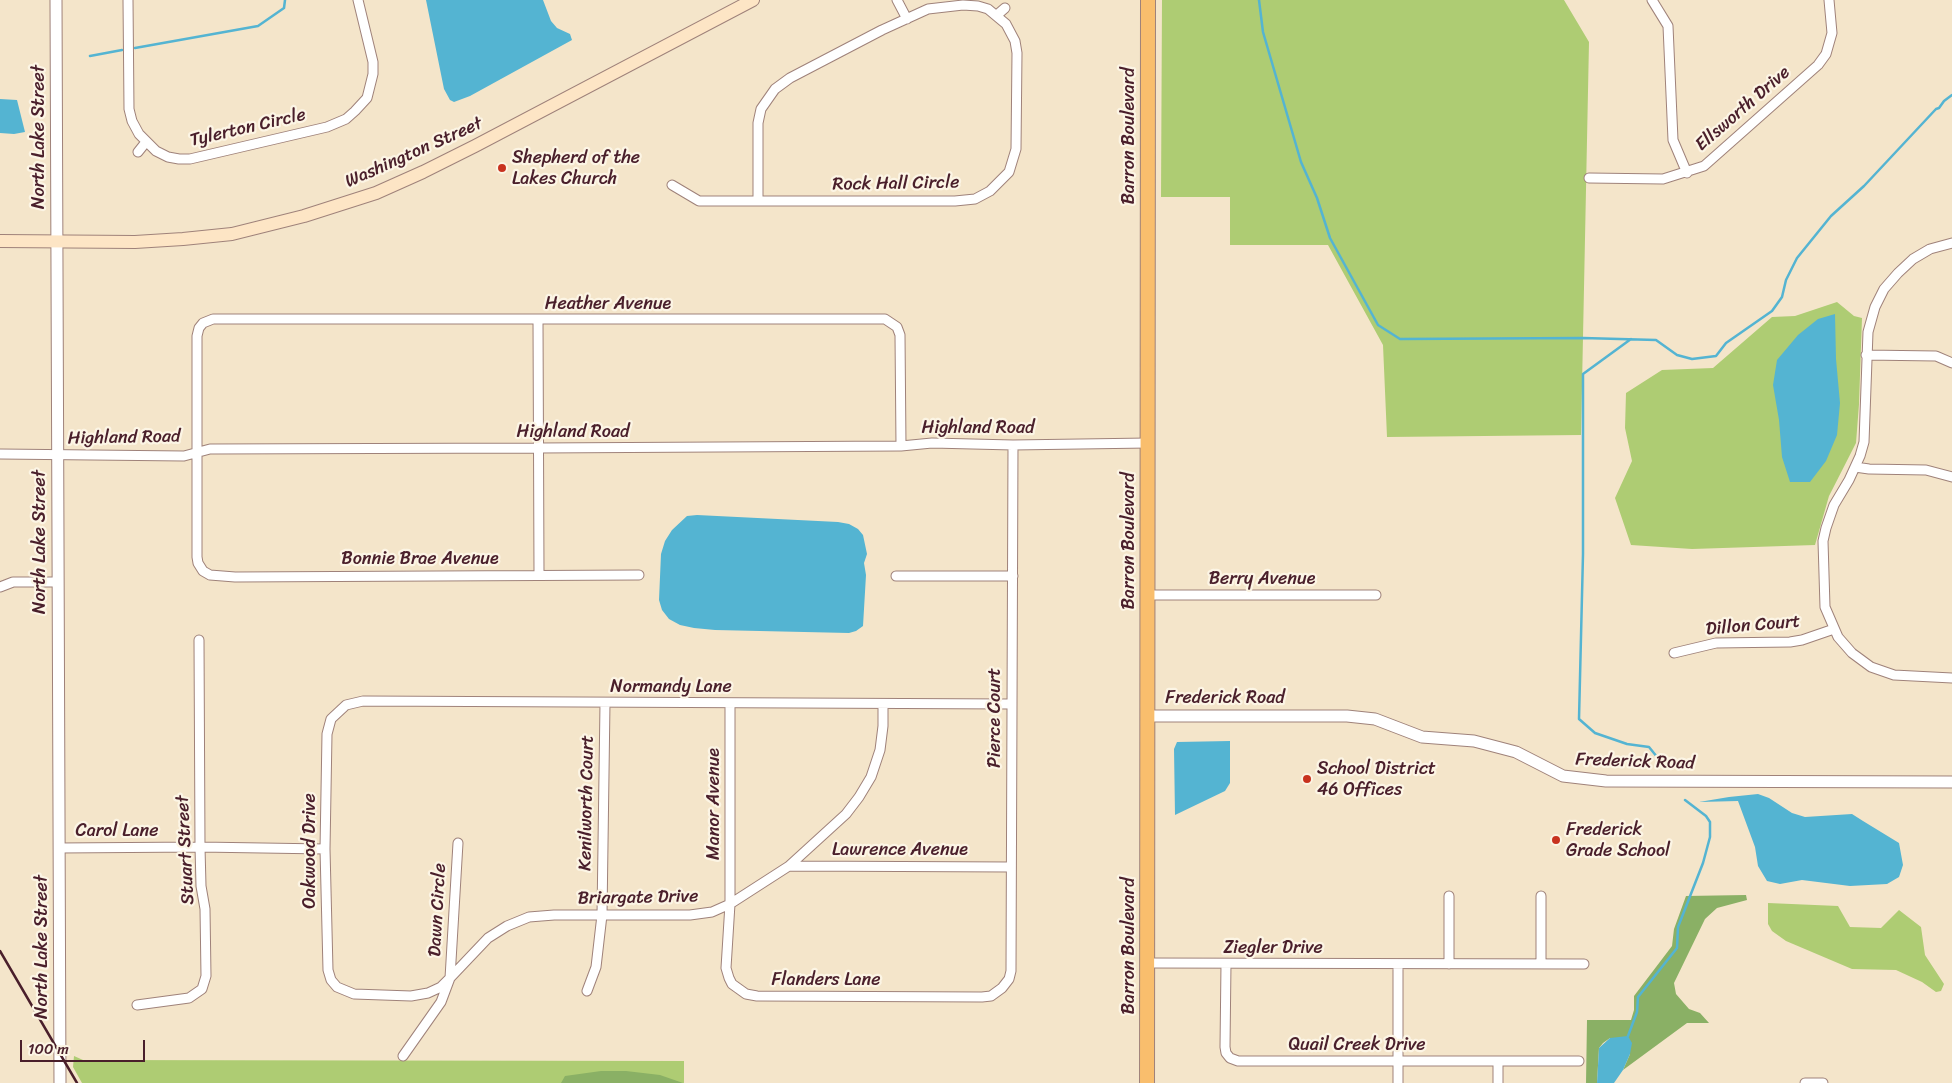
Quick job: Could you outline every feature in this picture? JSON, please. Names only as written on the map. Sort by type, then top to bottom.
[{"type":"main road","name":"Washington Street","points":[[0,241],[135,242],[184,239],[232,234],[304,216],[376,192],[475,146],[753,0]]},
{"type":"main road","name":"Barron Boulevard","points":[[1147,1083],[1148,0]]},
{"type":"street","name":"North Lake Street","points":[[56,0],[60,1083]]},
{"type":"street","name":"Tylerton Circle","points":[[128,0],[129,109],[132,121],[139,134],[156,151],[168,156],[190,159],[327,126],[346,119],[367,98],[373,74],[358,0]]},
{"type":"street","points":[[897,0],[907,19]]},
{"type":"street","points":[[1652,0],[1668,26],[1673,140],[1687,173]]},
{"type":"street","name":"Ellsworth Drive","points":[[1589,178],[1656,179],[1687,173],[1704,166],[1818,65],[1826,54],[1831,42],[1829,0]]},
{"type":"street","name":"Rock Hall Circle","points":[[963,5],[978,6],[988,9],[997,15],[1012,33],[1017,53],[1016,149],[1009,172],[1001,186],[974,199],[955,201],[758,201],[758,123],[761,109],[769,96],[790,78],[907,19],[928,9],[963,5]]},
{"type":"street","points":[[997,15],[1005,8]]},
{"type":"street","points":[[138,152],[146,142]]},
{"type":"street","points":[[672,184],[699,201],[758,201]]},
{"type":"street","points":[[1952,243],[1930,249],[1913,259],[1884,289],[1874,307],[1868,332],[1866,356],[1866,430],[1860,456],[1834,505],[1823,541],[1824,595],[1828,616],[1838,637],[1852,653],[1870,667],[1894,675],[1952,678]]},
{"type":"street","name":"Heather Avenue","points":[[197,452],[197,336],[199,328],[203,323],[213,320],[885,319],[897,327],[900,335],[901,446]]},
{"type":"street","points":[[538,320],[539,574]]},
{"type":"street","points":[[1866,356],[1936,356],[1952,362]]},
{"type":"street","name":"Highland Road","points":[[0,454],[184,456],[210,448],[538,448],[901,446],[932,443],[1013,445],[1148,443]]},
{"type":"street","name":"Pierce Court","points":[[1002,988],[1009,979],[1011,971],[1013,445]]},
{"type":"street","name":"Bonnie Brae Avenue","points":[[197,452],[197,557],[203,571],[210,576],[639,575]]},
{"type":"street","points":[[1855,466],[1869,469],[1926,470],[1952,477]]},
{"type":"street","points":[[896,576],[1013,576]]},
{"type":"street","points":[[0,587],[13,582],[58,582]]},
{"type":"street","name":"Berry Avenue","points":[[1148,595],[1376,595]]},
{"type":"street","name":"Dillon Court","points":[[1674,653],[1716,643],[1796,641],[1834,629]]},
{"type":"street","name":"Stuart Street","points":[[137,1005],[189,998],[202,989],[206,976],[207,955],[200,847],[199,640]]},
{"type":"street","name":"Normandy Lane","points":[[335,713],[346,705],[363,702],[1011,704]]},
{"type":"street","name":"Kenilworth Court","points":[[587,991],[596,968],[602,915],[605,703]]},
{"type":"street","name":"Manor Avenue","points":[[730,704],[730,904]]},
{"type":"street","name":"Briargate Drive","points":[[337,987],[354,994],[367,996],[411,996],[428,993],[440,987],[450,978],[488,938],[507,926],[529,917],[554,915],[690,915],[712,912],[730,904],[789,866],[846,814],[871,777],[880,750],[883,704]]},
{"type":"street","name":"Oakwood Drive","points":[[335,713],[331,719],[327,734],[325,849],[328,970],[331,980],[337,987]]},
{"type":"street","name":"Frederick Road","points":[[1148,716],[1347,716],[1375,719],[1422,737],[1474,741],[1516,752],[1563,776],[1606,781],[1952,782]]},
{"type":"street","name":"Dawn Circle","points":[[450,978],[458,843]]},
{"type":"street","name":"Carol Lane","points":[[59,848],[200,847],[325,849]]},
{"type":"street","name":"Lawrence Avenue","points":[[789,866],[1011,868]]},
{"type":"street","points":[[1449,896],[1449,964]]},
{"type":"street","points":[[1540,896],[1541,964]]},
{"type":"street","name":"Flanders Lane","points":[[730,904],[726,968],[732,984],[746,994],[757,996],[982,997],[991,996],[1002,988]]},
{"type":"street","name":"Ziegler Drive","points":[[1147,963],[1584,964]]},
{"type":"street","name":"Quail Creek Drive","points":[[1226,964],[1225,1047],[1226,1053],[1230,1058],[1238,1061],[1579,1061]]},
{"type":"street","points":[[1398,964],[1398,1083]]},
{"type":"street","name":"Briargate Drive","points":[[403,1056],[441,1002],[450,978]]},
{"type":"street","points":[[1498,1062],[1498,1083]]},
{"type":"street","points":[[1804,1083],[1824,1083]]},
{"type":"green space","points":[[1162,0],[1564,0],[1589,42],[1581,435],[1387,437],[1383,345],[1328,245],[1230,245],[1230,197],[1161,197]]},
{"type":"green space","points":[[1837,302],[1854,316],[1862,318],[1856,443],[1829,496],[1815,545],[1692,549],[1631,545],[1615,498],[1632,461],[1625,428],[1626,393],[1662,370],[1713,368],[1772,317],[1795,316]]},
{"type":"green space","points":[[1746,895],[1747,900],[1717,908],[1705,919],[1674,983],[1676,994],[1689,1009],[1700,1013],[1709,1023],[1687,1023],[1623,1070],[1630,1054],[1610,1038],[1599,1048],[1597,1083],[1586,1083],[1587,1020],[1631,1020],[1634,1010],[1634,996],[1672,946],[1674,929],[1686,896]]},
{"type":"green space","points":[[1768,903],[1838,906],[1850,927],[1881,928],[1899,910],[1921,927],[1925,955],[1944,984],[1941,991],[1936,992],[1922,982],[1896,970],[1852,969],[1786,941],[1772,931],[1768,924]]},
{"type":"green space","points":[[74,1056],[83,1060],[684,1061],[684,1083],[82,1083],[73,1067]]},
{"type":"green space","points":[[601,1071],[626,1071],[660,1075],[683,1083],[561,1083],[565,1076]]},
{"type":"water","points":[[426,0],[543,0],[551,21],[557,28],[570,34],[572,40],[470,96],[454,102],[450,100],[444,89]]},
{"type":"water","points":[[0,99],[17,100],[25,132],[14,134],[0,133]]},
{"type":"water","points":[[1835,314],[1836,359],[1840,403],[1837,435],[1826,461],[1810,482],[1790,482],[1782,457],[1779,420],[1773,385],[1777,360],[1798,335],[1818,319]]},
{"type":"water","points":[[687,516],[838,522],[849,524],[858,529],[863,535],[867,554],[864,563],[866,575],[863,626],[849,633],[715,630],[680,625],[669,619],[662,610],[659,600],[661,554],[665,541],[672,530]]},
{"type":"water","points":[[1230,741],[1230,783],[1225,791],[1175,815],[1174,749],[1177,742]]},
{"type":"water","points":[[1758,794],[1769,798],[1792,813],[1805,817],[1852,814],[1899,843],[1903,865],[1899,877],[1887,884],[1850,886],[1802,880],[1780,884],[1767,881],[1758,866],[1755,847],[1738,801],[1699,802]]},
{"type":"water","points":[[1628,1036],[1632,1043],[1630,1054],[1623,1070],[1614,1083],[1597,1083],[1599,1048],[1610,1038]]},
{"type":"waterway","points":[[135,48],[258,26],[284,8],[285,0]]},
{"type":"waterway","points":[[1259,0],[1263,32],[1301,162],[1317,198],[1330,238],[1378,325],[1400,339],[1583,338],[1656,340],[1677,355],[1692,359],[1716,356],[1726,343],[1772,311],[1782,297],[1786,280],[1797,258],[1831,216],[1864,186],[1936,109],[1952,95]]},
{"type":"waterway","points":[[90,56],[122,50]]},
{"type":"waterway","points":[[1631,339],[1583,374],[1583,554],[1579,719],[1595,733],[1627,744],[1649,747],[1666,768]]},
{"type":"waterway","points":[[1628,1036],[1637,1012],[1638,997],[1677,948],[1678,927],[1703,863],[1710,837],[1710,822],[1706,816],[1685,800]]},
{"type":"railway","points":[[0,951],[77,1083]]},
{"type":"place","name":"Shepherd of the Lakes Church","points":[[502,168]]},
{"type":"place","name":"School District 46 Offices","points":[[1307,779]]},
{"type":"place","name":"Frederick Grade School","points":[[1556,840]]}]
